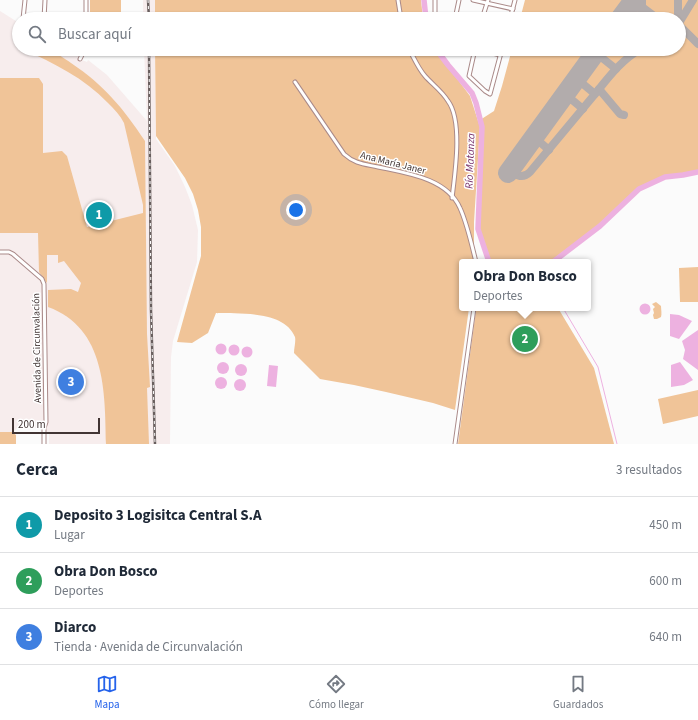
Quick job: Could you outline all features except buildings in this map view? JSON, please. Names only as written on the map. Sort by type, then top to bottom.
[{"type":"street","points":[[24,12],[25,0]]},
{"type":"street","points":[[44,12],[45,0]]},
{"type":"street","points":[[86,0],[86,12]]},
{"type":"street","points":[[398,0],[400,12]]},
{"type":"street","points":[[435,0],[435,12]]},
{"type":"street","points":[[456,12],[459,0]]},
{"type":"street","points":[[473,0],[513,9]]},
{"type":"street","points":[[512,12],[515,0]]},
{"type":"street","points":[[484,12],[487,2]]},
{"type":"street","points":[[413,56],[424,75],[448,100],[454,111],[456,132],[455,172],[452,198]]},
{"type":"street","points":[[473,56],[469,75],[490,94],[500,56]]},
{"type":"street","name":"Ana María Janer","points":[[295,82],[349,158],[354,162],[416,176],[428,180],[445,190],[460,209],[475,259]]},
{"type":"street","name":"Avenida de Circunvalación","points":[[0,252],[10,252],[13,254],[42,279],[44,284],[46,422],[44,428],[44,444]]},
{"type":"street","points":[[455,444],[474,311]]},
{"type":"shaded area","points":[[90,0],[121,0],[121,12],[90,12]]},
{"type":"shaded area","points":[[143,0],[155,0],[155,12],[143,12]]},
{"type":"shaded area","points":[[155,0],[421,0],[422,12],[155,12]]},
{"type":"shaded area","points":[[525,0],[698,0],[698,172],[665,177],[639,189],[600,226],[557,259],[488,259],[480,238],[477,221],[482,128],[480,120],[494,111],[510,56],[686,56],[686,12],[522,12]]},
{"type":"shaded area","points":[[0,11],[12,19],[12,56],[78,56],[82,58],[82,60],[87,62],[88,60],[107,75],[147,121],[144,56],[155,56],[156,139],[175,166],[185,187],[192,205],[198,230],[197,262],[173,341],[171,357],[170,444],[49,444],[49,434],[44,428],[18,428],[12,432],[0,432]]},
{"type":"shaded area","points":[[37,56],[60,56],[83,71],[121,108],[145,141],[147,334],[150,387],[147,388],[149,444],[106,444],[103,383],[92,346],[81,330],[67,317],[48,307],[48,290],[71,289],[78,292],[81,283],[64,261],[58,263],[58,255],[47,255],[47,283],[39,272],[38,233],[0,233],[0,78],[39,78],[43,84],[43,153],[62,151],[67,156],[87,227],[143,213],[143,205],[124,123],[119,115],[89,86]]},
{"type":"shaded area","points":[[155,56],[440,56],[470,96],[480,127],[474,222],[474,259],[459,259],[459,311],[469,311],[455,410],[433,403],[386,392],[320,379],[294,353],[295,337],[289,328],[281,322],[260,315],[216,313],[208,333],[192,343],[177,342],[201,256],[201,227],[193,194],[185,178],[156,136]]},
{"type":"shaded area","points":[[698,267],[698,302],[680,302],[679,268]]},
{"type":"shaded area","points":[[656,302],[661,306],[661,317],[654,319],[653,309],[655,307],[652,304]]},
{"type":"shaded area","points":[[643,304],[647,304],[649,305],[649,313],[643,314],[640,311],[640,307]]},
{"type":"shaded area","points":[[476,311],[560,311],[594,368],[614,444],[458,444]]},
{"type":"shaded area","points":[[670,314],[679,315],[692,321],[679,339],[670,336]]},
{"type":"shaded area","points":[[698,330],[698,370],[683,359],[685,350],[682,341]]},
{"type":"shaded area","points":[[219,344],[223,344],[225,345],[225,353],[219,354],[216,351],[216,347]]},
{"type":"shaded area","points":[[232,345],[236,345],[238,346],[238,354],[232,355],[229,352],[229,348]]},
{"type":"shaded area","points":[[245,347],[249,347],[251,348],[251,356],[245,357],[242,354],[242,350]]},
{"type":"shaded area","points":[[221,362],[225,362],[229,368],[225,374],[221,374],[217,370],[217,366]]},
{"type":"shaded area","points":[[680,362],[693,380],[684,385],[671,387],[671,365]]},
{"type":"shaded area","points":[[239,364],[243,364],[247,370],[243,376],[239,376],[235,372],[235,368]]},
{"type":"shaded area","points":[[269,365],[278,366],[276,387],[267,386]]},
{"type":"shaded area","points":[[219,377],[223,377],[227,383],[223,389],[219,389],[215,385],[215,381]]},
{"type":"shaded area","points":[[238,379],[242,379],[246,385],[242,391],[238,391],[234,387],[234,383]]},
{"type":"shaded area","points":[[698,390],[698,416],[663,424],[658,399]]},
{"type":"shaded area","points":[[0,432],[12,432],[16,435],[16,444],[0,444]]},
{"type":"waterway","name":"Río Matanza","points":[[424,0],[425,12]]},
{"type":"waterway","name":"Río Matanza","points":[[441,56],[472,93],[482,127],[478,229],[488,259]]},
{"type":"waterway","name":"Río Matanza","points":[[557,259],[600,226],[639,189],[665,177],[698,172]]},
{"type":"waterway","points":[[565,311],[598,367],[617,444]]},
{"type":"taxiway","points":[[642,0],[642,12]]},
{"type":"taxiway","points":[[678,0],[678,12]]},
{"type":"taxiway","points":[[686,12],[693,0]]},
{"type":"taxiway","points":[[642,7],[649,12]]},
{"type":"taxiway","points":[[686,32],[698,44]]},
{"type":"taxiway","points":[[600,56],[616,69]]},
{"type":"taxiway","points":[[595,94],[610,75],[630,56]]},
{"type":"taxiway","points":[[509,171],[520,176],[525,176],[530,172],[595,94],[577,79]]},
{"type":"taxiway","points":[[599,89],[620,114],[624,115]]},
{"type":"taxiway","points":[[565,94],[583,109]]},
{"type":"taxiway","points":[[534,137],[549,150]]},
{"type":"runway","points":[[625,12],[634,0]]},
{"type":"runway","points":[[508,173],[593,56]]},
{"type":"railway","points":[[148,0],[149,12]]},
{"type":"railway","points":[[149,56],[151,310],[155,444]]},
{"type":"place","name":"Deposito 3 Logisitca Central S.A","points":[[99,215]]},
{"type":"place","name":"Obra Don Bosco","points":[[525,339]]},
{"type":"place","name":"Diarco","points":[[71,382]]}]
